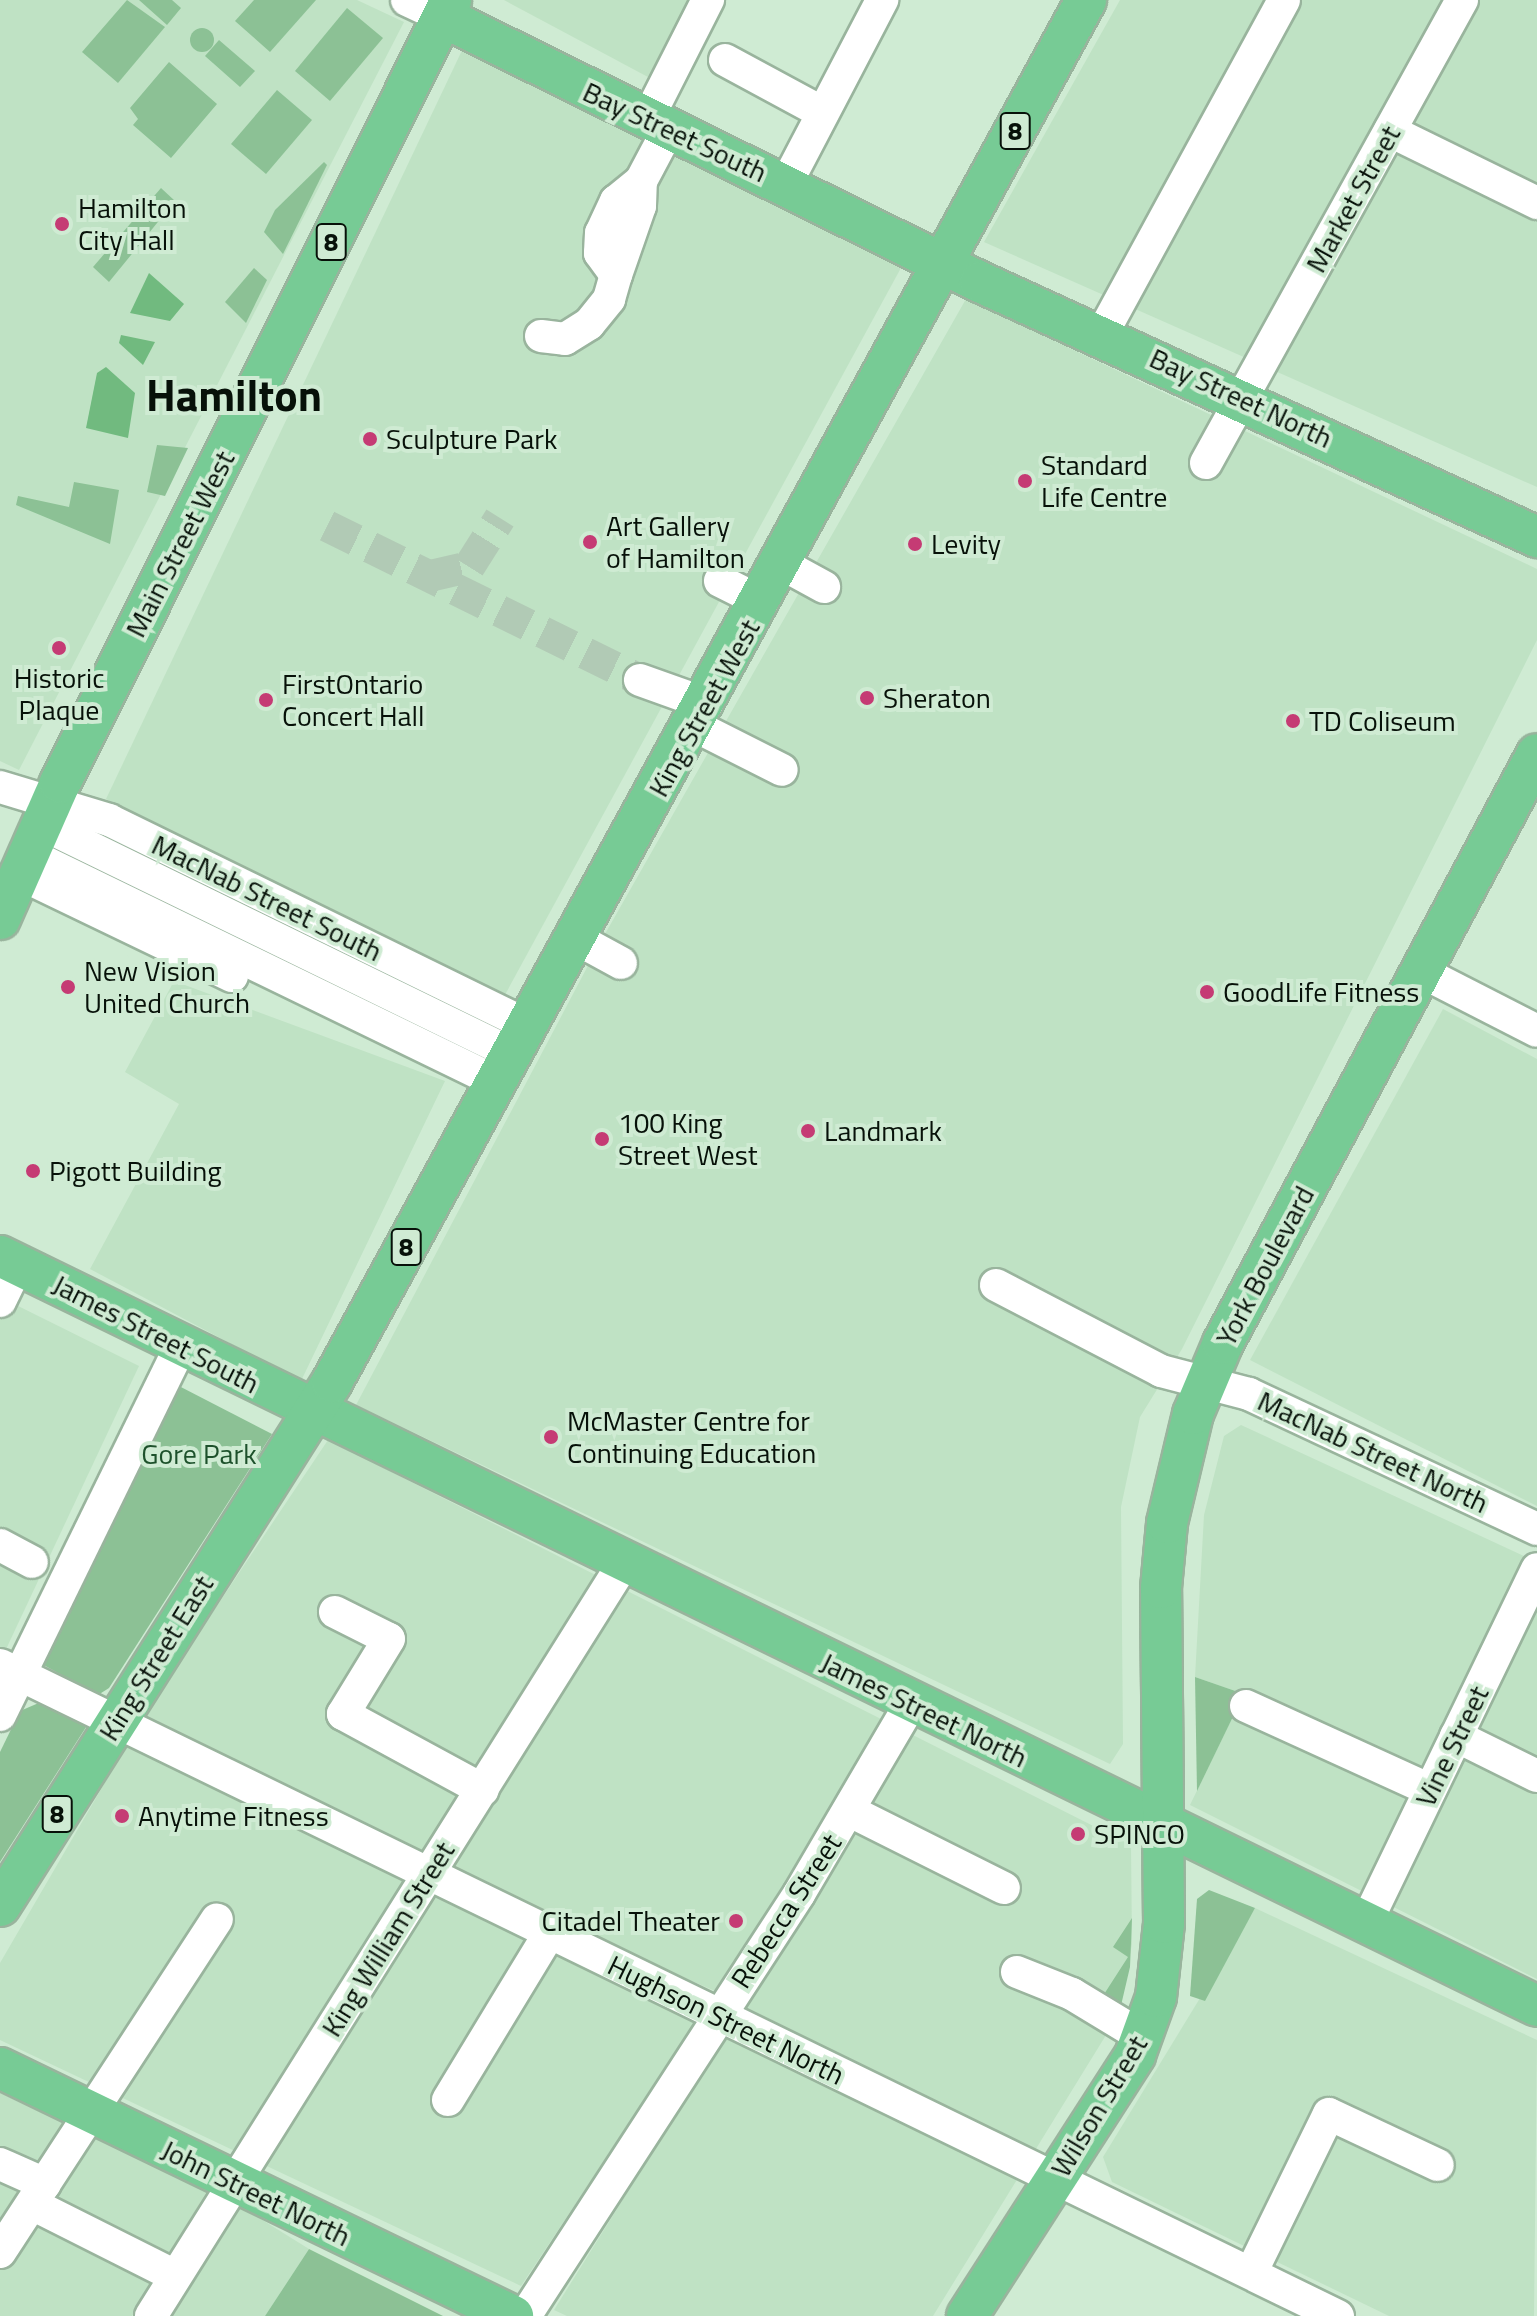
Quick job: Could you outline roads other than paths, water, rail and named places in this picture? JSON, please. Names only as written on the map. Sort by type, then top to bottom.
[{"type":"main road","name":"King Street West","points":[[312,1412],[701,715],[1086,0]]},
{"type":"main road","name":"Bay Street South","points":[[447,8],[657,125],[945,262]]},
{"type":"main road","name":"Main Street West","points":[[0,919],[36,840],[447,8]]},
{"type":"main road","name":"Bay Street North","points":[[945,262],[1537,537]]},
{"type":"main road","name":"York Boulevard","points":[[1163,1826],[1163,1554],[1175,1481],[1206,1383],[1420,971],[1537,754]]},
{"type":"main road","name":"James Street South","points":[[9,1260],[312,1412]]},
{"type":"main road","name":"James Street North","points":[[312,1412],[625,1561],[910,1705],[1537,2006]]},
{"type":"main road","name":"King Street East","points":[[0,1906],[312,1412]]},
{"type":"main road","name":"Wilson Street","points":[[967,2316],[1143,2037],[1161,1960],[1163,1826]]},
{"type":"main road","name":"John Street North","points":[[0,2068],[513,2316]]},
{"type":"street","name":"Bay Street South","points":[[407,0],[447,8]]},
{"type":"street","points":[[541,336],[565,339],[589,324],[609,299],[616,275],[600,253],[601,233],[616,201],[641,181],[657,125],[708,0]]},
{"type":"street","points":[[786,184],[882,0]]},
{"type":"street","points":[[1102,334],[1284,0]]},
{"type":"street","name":"Market Street","points":[[1206,463],[1462,0]]},
{"type":"street","points":[[725,60],[823,113]]},
{"type":"street","points":[[1390,131],[1537,203]]},
{"type":"street","points":[[782,564],[824,587]]},
{"type":"street","points":[[720,581],[762,602]]},
{"type":"street","points":[[640,680],[701,715],[782,770]]},
{"type":"street","name":"MacNab Street South","points":[[0,787],[36,840],[513,1054]]},
{"type":"street","name":"MacNab Street South","points":[[36,840],[109,820],[513,1054]]},
{"type":"street","points":[[36,840],[232,976]]},
{"type":"street","points":[[577,939],[621,963]]},
{"type":"street","points":[[1420,971],[1537,1031]]},
{"type":"street","points":[[0,1301],[9,1260]]},
{"type":"street","name":"MacNab Street North","points":[[996,1285],[1161,1371],[1249,1394],[1537,1529]]},
{"type":"street","points":[[0,1715],[10,1670],[181,1346]]},
{"type":"street","points":[[0,1545],[32,1562]]},
{"type":"street","name":"King William Street","points":[[151,2316],[625,1561]]},
{"type":"street","name":"Vine Street","points":[[1366,1923],[1537,1569]]},
{"type":"street","points":[[335,1612],[389,1639],[343,1714],[483,1790]]},
{"type":"street","name":"Hughson Street North","points":[[10,1670],[1338,2316]]},
{"type":"street","name":"Rebecca Street","points":[[525,2316],[850,1811],[910,1705]]},
{"type":"street","points":[[1246,1706],[1430,1790]]},
{"type":"street","points":[[1456,1736],[1537,1776]]},
{"type":"street","points":[[850,1811],[1004,1888]]},
{"type":"street","points":[[0,2252],[217,1919]]},
{"type":"street","points":[[448,2100],[549,1934]]},
{"type":"street","points":[[1017,1972],[1072,1994],[1143,2037]]},
{"type":"street","points":[[1251,2273],[1329,2114],[1438,2165]]},
{"type":"street","points":[[0,2164],[38,2194],[175,2276]]},
{"type":"tunnel","points":[[430,576],[469,567],[500,518]]},
{"type":"tunnel","points":[[327,526],[640,680]]},
{"type":"place","name":"Hamilton City Hall","points":[[62,224]]},
{"type":"place","name":"Sculpture Park","points":[[370,439]]},
{"type":"place","name":"Standard Life Centre","points":[[1025,481]]},
{"type":"place","name":"Art Gallery of Hamilton","points":[[590,542]]},
{"type":"place","name":"Levity","points":[[915,544]]},
{"type":"place","name":"Historic Plaque","points":[[59,648]]},
{"type":"place","name":"Sheraton","points":[[867,698]]},
{"type":"place","name":"FirstOntario Concert Hall","points":[[266,700]]},
{"type":"place","name":"TD Coliseum","points":[[1293,721]]},
{"type":"place","name":"New Vision United Church","points":[[68,987]]},
{"type":"place","name":"GoodLife Fitness","points":[[1207,992]]},
{"type":"place","name":"Landmark","points":[[808,1131]]},
{"type":"place","name":"100 King Street West","points":[[602,1139]]},
{"type":"place","name":"Pigott Building","points":[[33,1171]]},
{"type":"place","name":"McMaster Centre for Continuing Education","points":[[551,1437]]},
{"type":"place","name":"Anytime Fitness","points":[[122,1816]]},
{"type":"place","name":"SPINCO","points":[[1078,1834]]},
{"type":"place","name":"Citadel Theater","points":[[736,1921]]},
{"type":"district","name":"Hamilton","points":[[234,395]]},
{"type":"park label","name":"Gore Park","points":[[199,1454]]}]
